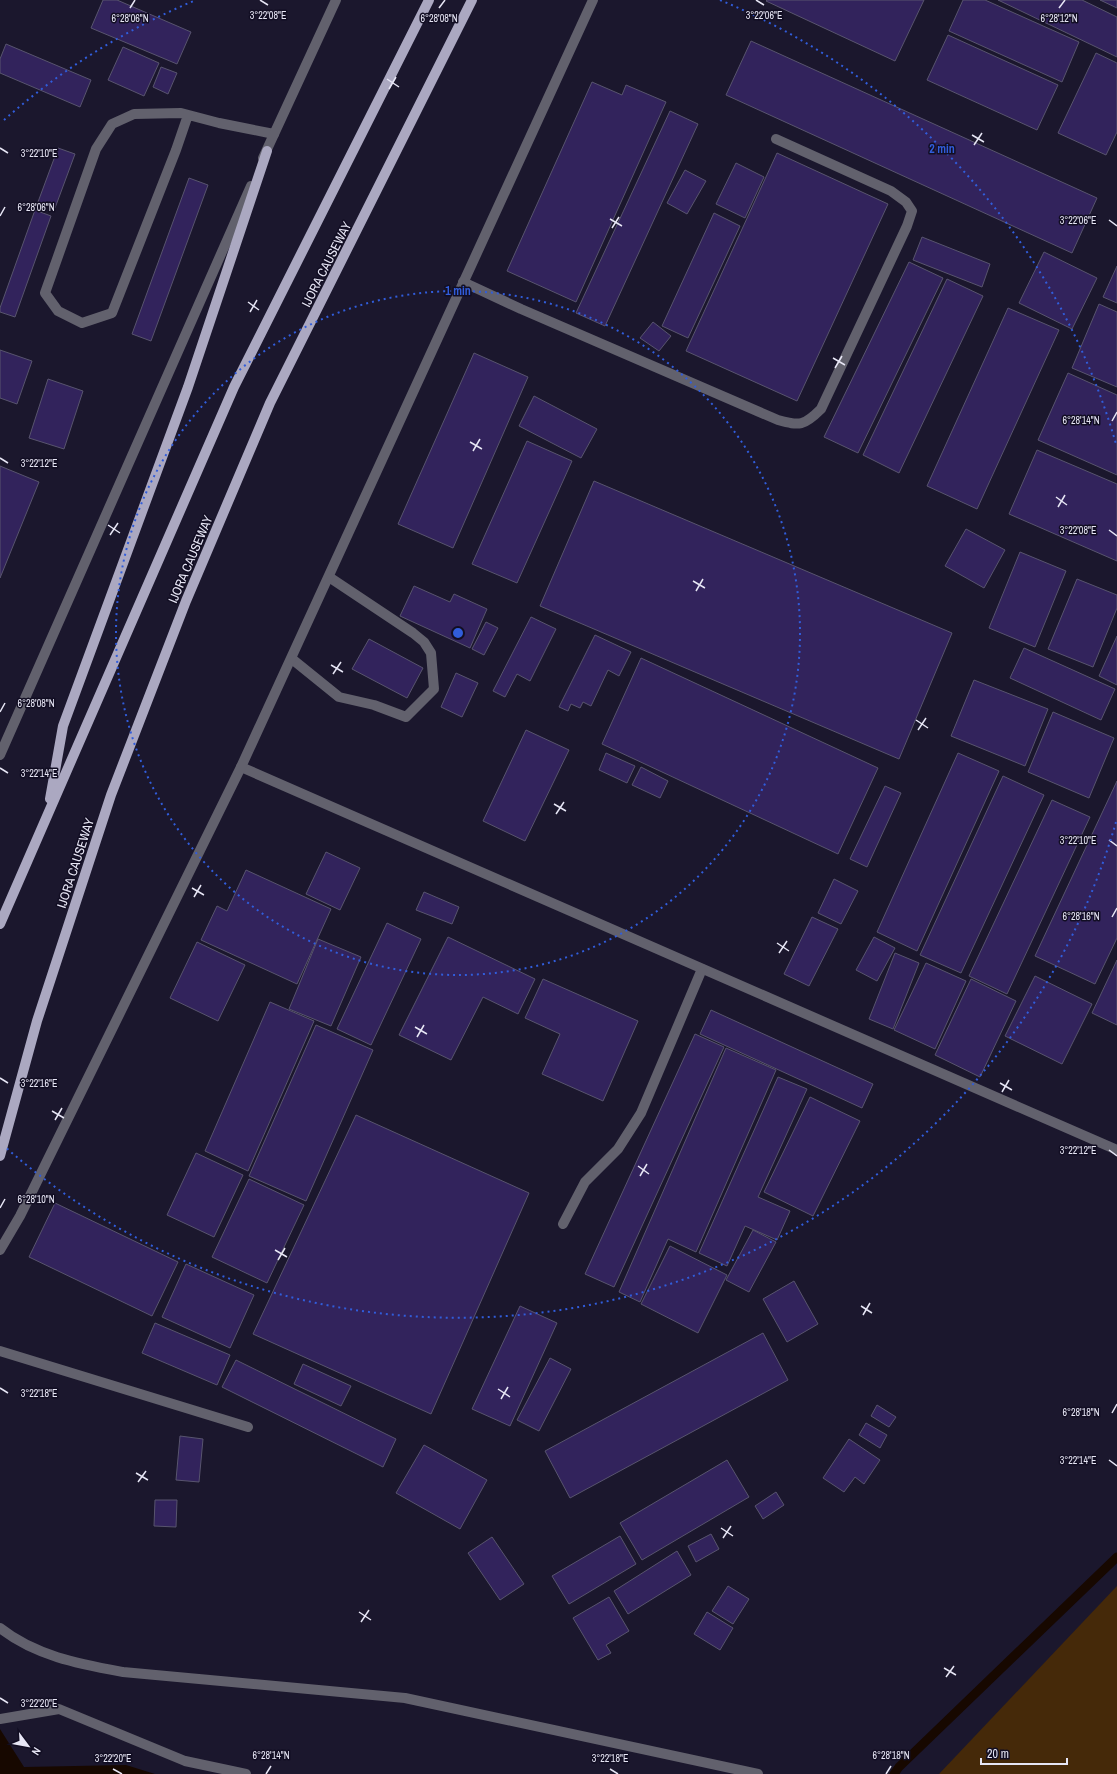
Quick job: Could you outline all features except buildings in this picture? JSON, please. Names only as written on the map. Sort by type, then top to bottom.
[{"type":"main road","name":"IJORA CAUSEWAY","points":[[0,924],[234,387],[429,0]]},
{"type":"main road","name":"IJORA CAUSEWAY","points":[[0,1156],[37,1021],[111,795],[186,600],[270,403],[472,0]]},
{"type":"main road","points":[[46,816],[63,726],[188,388],[267,151]]},
{"type":"street","points":[[0,755],[274,134],[336,0]]},
{"type":"street","points":[[0,1250],[20,1216],[292,660],[592,0]]},
{"type":"street","points":[[188,115],[176,150],[112,313],[82,323],[58,311],[45,293],[96,149],[112,124],[134,114],[181,113],[274,134]]},
{"type":"street","points":[[463,282],[521,309],[778,420],[796,425],[810,420],[821,409],[907,226],[912,211],[906,202],[890,191],[776,139]]},
{"type":"street","points":[[292,660],[339,697],[374,705],[406,717],[434,689],[431,653],[424,642],[413,633],[329,577]]},
{"type":"street","points":[[241,766],[1117,1150]]},
{"type":"street","points":[[563,1224],[585,1182],[618,1149],[641,1113],[702,968]]},
{"type":"street","points":[[0,1351],[248,1427]]},
{"type":"street","points":[[0,1628],[36,1651],[85,1665],[124,1672],[405,1698],[758,1774]]},
{"type":"street","points":[[0,1719],[58,1709],[185,1761],[246,1774]]},
{"type":"shaded area","points":[[1117,1586],[1117,1774],[939,1774]]},
{"type":"shaded area","points":[[0,1729],[24,1767],[126,1765],[155,1774],[0,1774]]},
{"type":"waterway","points":[[894,1774],[899,1767],[1117,1557]]}]
